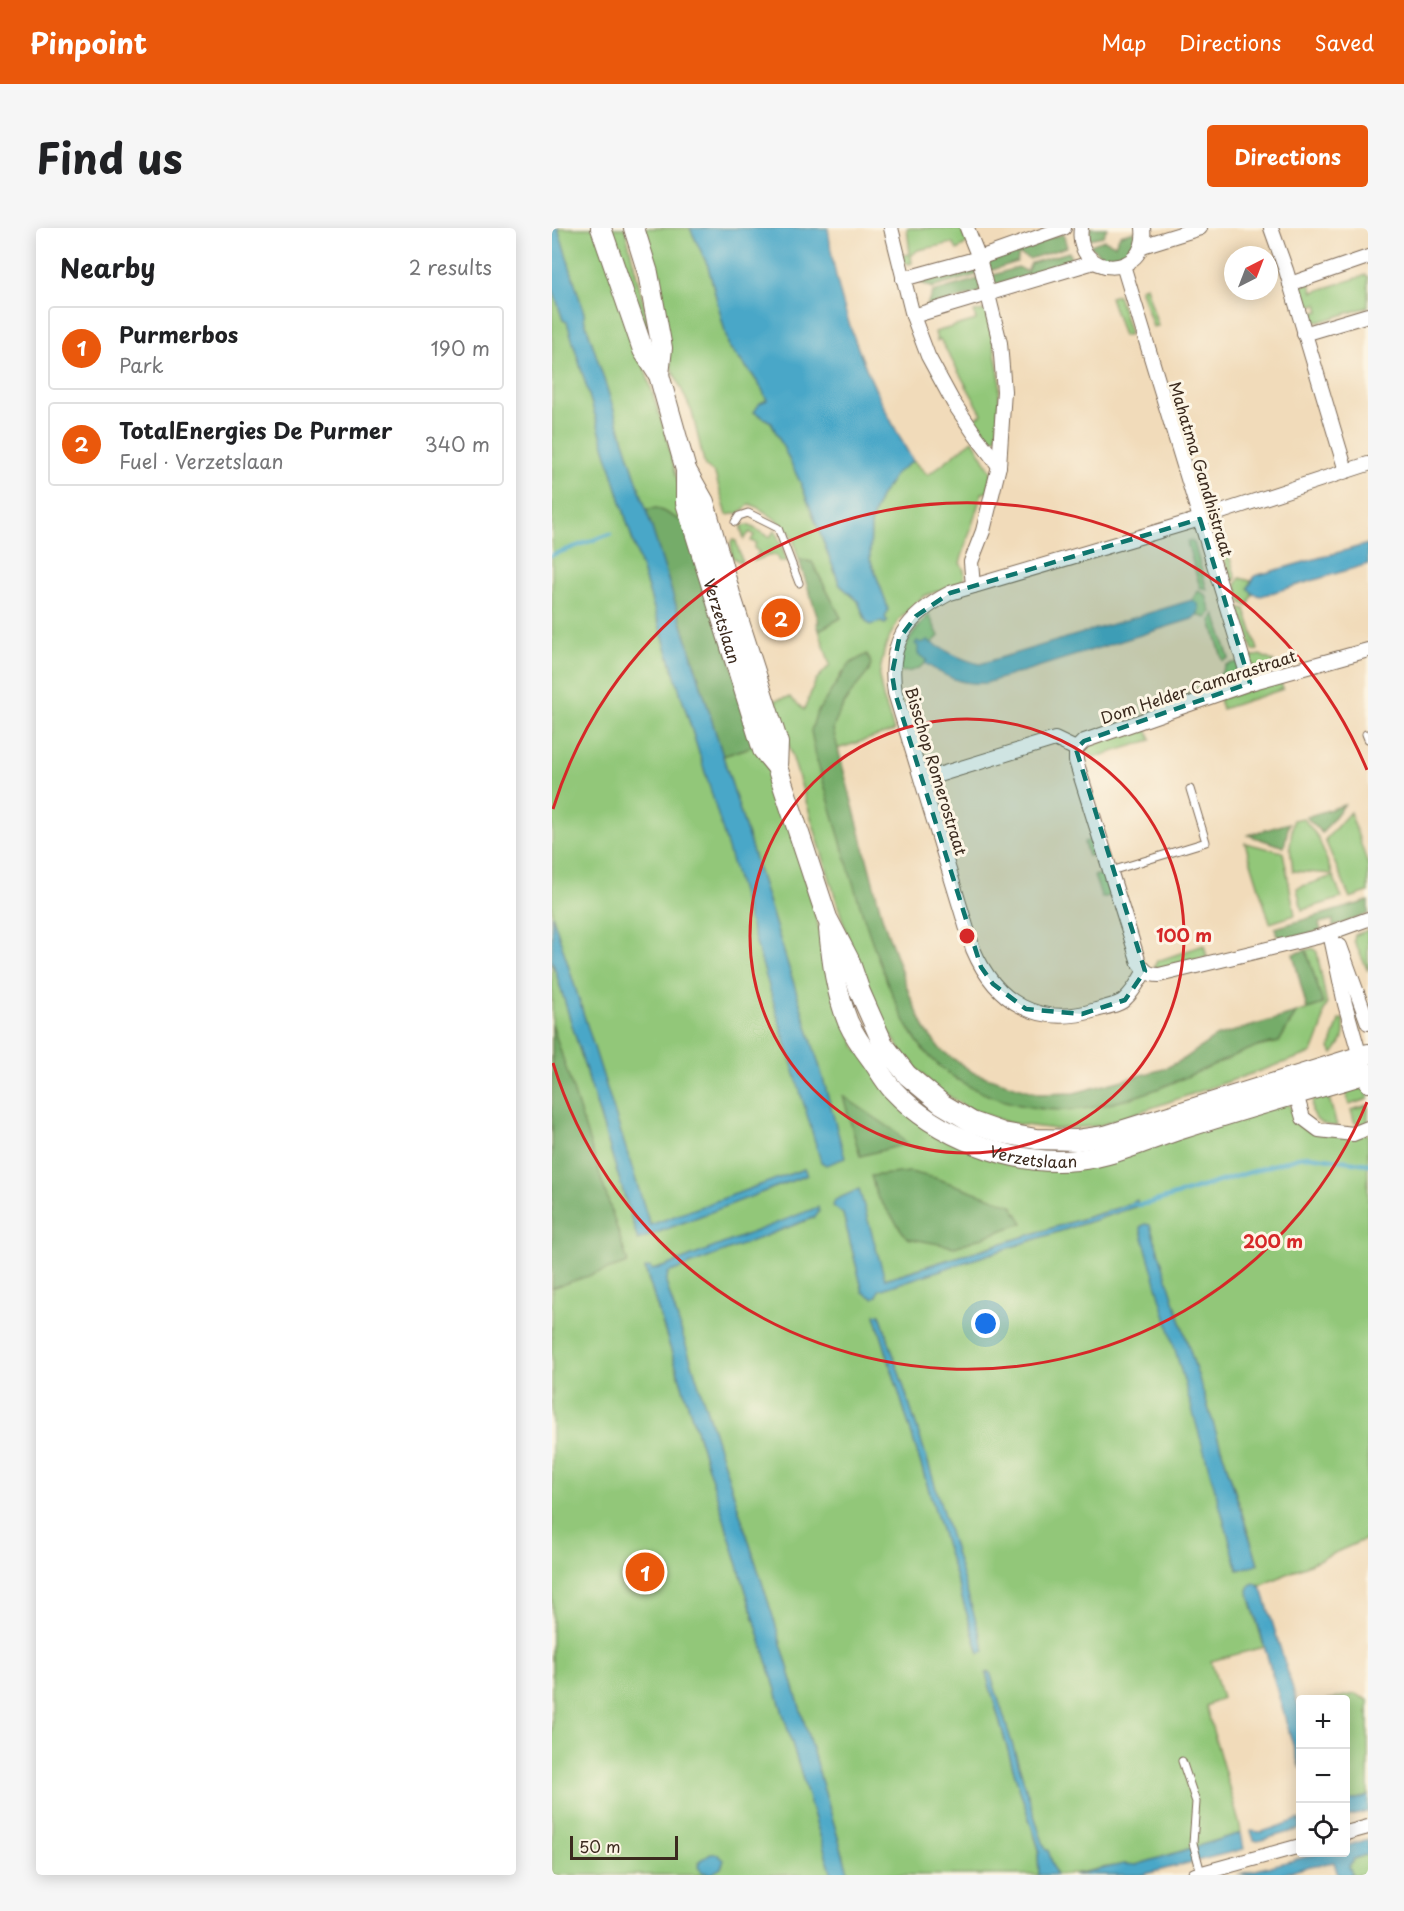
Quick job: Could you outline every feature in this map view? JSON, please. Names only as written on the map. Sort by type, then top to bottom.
[{"type":"main road","name":"Verzetslaan","points":[[601,228],[643,350],[659,375],[686,470],[686,503],[763,750],[777,767],[827,918],[849,960],[860,992],[883,1044],[907,1075],[942,1104],[972,1122],[1003,1133],[1036,1139],[1077,1140],[1106,1136],[1331,1065],[1366,1069]]},
{"type":"main road","name":"Verzetslaan","points":[[634,228],[648,273],[662,348],[659,375]]},
{"type":"main road","name":"Verzetslaan","points":[[827,918],[833,966],[849,1024],[892,1089],[926,1119],[961,1138],[996,1151],[1033,1159],[1076,1160],[1112,1154],[1180,1129],[1296,1094],[1366,1069]]},
{"type":"street","points":[[891,228],[913,316],[928,356],[953,402],[975,436],[999,466]]},
{"type":"street","points":[[967,228],[979,258],[1000,343],[1004,391],[999,466],[983,531],[971,562],[974,586]]},
{"type":"street","points":[[903,279],[979,258],[1064,228]]},
{"type":"street","points":[[1081,228],[1080,237],[1084,252],[1094,262],[1108,267],[1122,265],[1135,257],[1142,246],[1143,228]]},
{"type":"street","points":[[1142,246],[1200,228]]},
{"type":"street","points":[[1271,228],[1346,471]]},
{"type":"street","points":[[1290,284],[1368,257]]},
{"type":"street","points":[[913,316],[1094,262]]},
{"type":"street","name":"Mahatma Gandhistraat","points":[[1122,265],[1250,682]]},
{"type":"street","points":[[1304,334],[1368,315]]},
{"type":"street","name":"Bisschop Romerostraat","points":[[1145,971],[1125,1000],[1082,1014],[1065,1016],[1026,1009],[1009,999],[993,984],[981,967],[973,949],[895,693],[892,674],[893,656],[899,639],[916,616],[931,603],[950,593],[1200,519],[1368,464]]},
{"type":"street","name":"Dom Helder Camarastraat","points":[[1076,749],[1084,741],[1250,682],[1368,651]]},
{"type":"street","points":[[922,780],[1055,739],[1076,749],[1076,761],[1139,963],[1151,975],[1159,975],[1332,932],[1368,919]]},
{"type":"street","points":[[1332,932],[1345,1004],[1366,1069]]},
{"type":"street","points":[[1332,932],[1368,1023]]},
{"type":"street","points":[[1296,1094],[1303,1118],[1318,1130],[1353,1134],[1368,1128]]},
{"type":"street","points":[[1350,1832],[1368,1827]]},
{"type":"street","points":[[1198,1870],[1296,1847]]},
{"type":"lane","points":[[735,522],[739,516],[748,513],[778,528],[799,583]]},
{"type":"lane","points":[[1111,871],[1206,842],[1190,789]]},
{"type":"lane","points":[[1182,1761],[1196,1802],[1194,1846],[1198,1870]]},
{"type":"highlighted area","points":[[1200,519],[1250,683],[1084,741],[1076,749],[1145,971],[1125,1000],[1082,1014],[1026,1009],[993,984],[981,967],[895,693],[892,674],[899,639],[916,616],[950,593]]},
{"type":"green space","points":[[558,228],[600,228],[665,432],[689,525],[657,509],[646,509],[584,318]]},
{"type":"green space","points":[[607,228],[625,228],[655,351],[650,352]]},
{"type":"green space","points":[[644,228],[690,228],[708,266],[729,347],[752,374],[767,400],[754,412],[771,422],[801,484],[840,585],[858,601],[866,621],[885,624],[887,621],[885,618],[886,602],[870,559],[871,522],[880,497],[896,473],[913,461],[928,475],[973,440],[992,473],[988,492],[982,493],[960,563],[964,572],[962,582],[924,596],[914,604],[899,620],[884,651],[879,677],[894,731],[837,749],[833,729],[850,694],[869,671],[870,660],[867,656],[842,672],[835,686],[816,757],[877,954],[891,990],[923,1050],[1039,1109],[1224,1061],[1245,1050],[1279,1042],[1296,1013],[1323,1004],[1306,950],[1313,948],[1317,952],[1327,1005],[1312,1053],[1098,1126],[1055,1129],[1009,1123],[967,1108],[936,1088],[904,1056],[878,1014],[848,938],[775,700],[790,697],[804,710],[816,680],[830,665],[819,630],[841,618],[812,562],[799,560],[792,536],[785,527],[767,513],[750,504],[739,513],[727,515],[715,474],[705,466],[692,412],[672,369]]},
{"type":"green space","points":[[907,228],[961,228],[967,242],[957,250],[953,243],[918,250],[911,256],[912,263],[909,264],[903,261],[901,256],[910,254]]},
{"type":"green space","points":[[1090,228],[1107,228],[1103,236],[1089,239]]},
{"type":"green space","points":[[1135,231],[1130,249],[1119,258],[1104,257],[1090,245],[1104,240],[1115,245],[1120,235]]},
{"type":"green space","points":[[1063,234],[1067,247],[1029,259],[1019,254],[1017,262],[986,272],[987,257]]},
{"type":"green space","points":[[1069,252],[1072,263],[991,286],[988,277],[1018,267],[1027,272],[1031,263]]},
{"type":"green space","points":[[968,264],[976,267],[977,275],[932,288],[917,281]]},
{"type":"green space","points":[[1366,275],[1368,277],[1368,307],[1319,322],[1311,320],[1307,315],[1319,311],[1317,304],[1306,307],[1298,286],[1310,283],[1313,292]]},
{"type":"green space","points":[[978,279],[981,287],[978,293],[926,307],[933,292]]},
{"type":"green space","points":[[552,286],[563,320],[567,321],[710,788],[844,1157],[820,1068],[723,756],[757,745],[774,780],[800,858],[843,1018],[857,1049],[953,1138],[1083,1161],[1286,1098],[1298,1121],[1309,1130],[1334,1135],[1368,1134],[1368,1538],[1260,1586],[1250,1585],[1248,1591],[1264,1647],[1211,1661],[1222,1698],[1206,1706],[1241,1833],[1136,1865],[1056,1875],[1040,1834],[990,1672],[986,1674],[1040,1853],[1038,1854],[1039,1875],[849,1875],[775,1623],[666,1283],[668,1273],[815,1217],[666,1266],[652,1270],[645,1269],[718,1499],[832,1875],[552,1875],[552,960],[638,1240],[807,1175],[804,1169],[650,1226],[552,914]],"holes":[[[1137,1201],[1138,1206],[879,1290],[877,1296],[863,1292],[843,1214],[884,1279]],[[1150,1226],[1258,1563],[1238,1569]],[[880,1314],[927,1459],[984,1650],[979,1653],[875,1315]]]},
{"type":"green space","points":[[1146,286],[1158,326],[1153,327],[1140,288]]},
{"type":"green space","points":[[1118,295],[1130,334],[1123,336],[1110,297]]},
{"type":"green space","points":[[983,310],[988,313],[1000,379],[997,437],[990,441],[985,440],[970,422],[982,414],[940,339],[937,341],[935,332],[976,320],[974,312]]},
{"type":"green space","points":[[657,508],[689,525],[757,745],[723,756],[646,509]]},
{"type":"green space","points":[[748,525],[770,537],[775,530],[787,561],[779,562],[777,556],[771,555],[754,561],[759,552],[754,548],[756,543],[751,541],[754,535],[750,532],[744,539],[741,528]]},
{"type":"green space","points":[[1220,532],[1236,578],[1231,583],[1218,537]]},
{"type":"green space","points":[[736,541],[741,563],[732,557],[731,542]]},
{"type":"green space","points":[[1187,542],[1194,543],[1207,590],[1200,587]]},
{"type":"green space","points":[[799,560],[812,562],[841,618],[819,630],[817,623],[819,622]]},
{"type":"green space","points":[[1240,578],[1251,581],[1249,588],[1253,594],[1248,606],[1242,603],[1236,585]]},
{"type":"green space","points":[[1198,591],[1206,595],[1211,612],[1207,618],[1197,615],[1199,610],[1192,600]]},
{"type":"green space","points":[[1239,607],[1245,609],[1258,650],[1253,651]]},
{"type":"green space","points":[[1215,614],[1229,658],[1223,661],[1211,621]]},
{"type":"green space","points":[[929,615],[939,636],[932,643],[928,641],[918,646],[918,654],[927,660],[915,670],[899,671],[909,640]]},
{"type":"green space","points":[[867,654],[871,664],[869,671],[843,706],[833,730],[883,920],[910,996],[926,1031],[941,1050],[974,1073],[1039,1094],[1074,1093],[1164,1069],[1184,1059],[1215,1037],[1296,1013],[1279,1042],[1244,1051],[1143,1094],[1115,1103],[1077,1109],[1028,1107],[1004,1101],[959,1080],[940,1066],[923,1049],[910,1031],[882,969],[847,863],[816,757],[811,731],[816,714],[849,664]]},
{"type":"green space","points":[[1260,655],[1273,661],[1276,670],[1256,669],[1248,658]]},
{"type":"green space","points":[[1238,662],[1238,668],[1232,680],[1214,689],[1226,665]]},
{"type":"green space","points":[[1280,680],[1283,689],[1222,709],[1219,699]]},
{"type":"green space","points":[[1146,726],[1151,740],[1096,757],[1085,750],[1089,745]]},
{"type":"green space","points":[[1344,805],[1322,833],[1306,817]]},
{"type":"green space","points":[[1350,812],[1368,865],[1368,892],[1350,898],[1325,840]]},
{"type":"green space","points":[[1303,818],[1318,837],[1332,874],[1293,871],[1290,847],[1293,820]]},
{"type":"green space","points":[[1289,823],[1284,847],[1248,835]]},
{"type":"green space","points":[[1094,839],[1100,854],[1088,856],[1084,842]]},
{"type":"green space","points":[[1245,843],[1283,852],[1295,915],[1270,923]]},
{"type":"green space","points":[[1105,873],[1112,895],[1102,898],[1094,876]]},
{"type":"green space","points":[[1333,876],[1342,898],[1302,910],[1297,888]]},
{"type":"green space","points":[[1368,901],[1368,914],[1333,927],[1333,920],[1319,923],[1321,931],[1284,939],[1277,936],[1275,928]]},
{"type":"green space","points":[[1368,930],[1368,971],[1354,941],[1355,935]]},
{"type":"green space","points":[[1204,945],[1207,957],[1162,969],[1154,967],[1157,961]]},
{"type":"green space","points":[[1306,950],[1323,1004],[1307,1009],[1293,954]]},
{"type":"green space","points":[[1343,1019],[1343,1038],[1333,1054],[1330,1048],[1339,1020]]},
{"type":"green space","points":[[552,1024],[628,1263],[552,1288]]},
{"type":"green space","points":[[1353,1084],[1361,1087],[1368,1094],[1368,1099],[1349,1105],[1344,1085]]},
{"type":"green space","points":[[1327,1091],[1337,1126],[1321,1123],[1312,1112],[1313,1100]]},
{"type":"green space","points":[[843,1096],[896,1132],[906,1144],[860,1156]]},
{"type":"green space","points":[[1368,1105],[1368,1124],[1357,1125],[1351,1110]]},
{"type":"green space","points":[[910,1172],[935,1178],[1012,1205],[1023,1223],[955,1247],[907,1238],[877,1196],[871,1176]]},
{"type":"green space","points":[[1355,1694],[1368,1700],[1368,1796],[1350,1801],[1350,1749],[1350,1695]]},
{"type":"green space","points":[[1368,1854],[1368,1875],[1352,1875],[1349,1866],[1354,1859]]},
{"type":"water","points":[[552,228],[558,228],[584,318],[646,509],[820,1068],[845,1158],[826,1165],[821,1162],[710,788],[567,322],[563,320],[552,286]]},
{"type":"water","points":[[690,228],[828,228],[839,290],[858,349],[883,406],[913,461],[896,473],[880,497],[871,522],[870,559],[888,610],[885,618],[888,621],[885,624],[881,622],[870,625],[858,601],[840,585],[801,484],[771,422],[754,412],[760,403],[767,400],[752,374],[729,347],[708,266]]},
{"type":"water","points":[[1368,544],[1368,564],[1261,596],[1253,594],[1248,588],[1255,576]]},
{"type":"water","points":[[1192,600],[1198,604],[1199,610],[1192,619],[986,683],[961,681],[940,672],[925,663],[927,660],[918,654],[918,646],[915,644],[917,641],[921,643],[928,641],[980,664]]},
{"type":"water","points":[[552,914],[650,1225],[804,1169],[807,1175],[638,1240],[552,960]]},
{"type":"water","points":[[859,1189],[885,1279],[1124,1206],[1137,1200],[1138,1206],[879,1290],[877,1296],[873,1298],[863,1292],[843,1214],[833,1206],[835,1200]]},
{"type":"water","points":[[818,1207],[819,1212],[815,1217],[668,1273],[666,1283],[775,1623],[849,1875],[832,1875],[645,1268],[650,1267],[652,1270],[666,1266]]},
{"type":"water","points":[[1145,1224],[1150,1225],[1258,1564],[1238,1570],[1140,1227]]},
{"type":"water","points":[[880,1314],[985,1651],[979,1653],[875,1315]]},
{"type":"water","points":[[1254,1583],[1261,1587],[1296,1699],[1296,1755],[1248,1591],[1250,1585]]},
{"type":"water","points":[[990,1672],[1040,1834],[1056,1875],[1039,1875],[1038,1853],[1040,1852],[986,1673]]},
{"type":"water","points":[[1368,1796],[1368,1812],[1350,1816],[1350,1801]]},
{"type":"water","points":[[1296,1820],[1296,1830],[1258,1841],[1254,1840],[1251,1831],[1262,1832]]},
{"type":"water","points":[[1241,1833],[1244,1849],[1141,1875],[1073,1875],[1124,1864],[1136,1865]]},
{"type":"water","points":[[1368,1839],[1368,1854],[1354,1859],[1349,1866],[1352,1875],[1338,1875],[1334,1862],[1280,1875],[1237,1875],[1305,1857],[1350,1857],[1350,1845]]},
{"type":"water","points":[[711,1854],[717,1854],[724,1860],[721,1868],[711,1874],[702,1872],[698,1867],[700,1860]]},
{"type":"waterway","points":[[552,555],[610,534]]},
{"type":"waterway","points":[[1138,1205],[1299,1157],[1309,1156],[1368,1164]]},
{"type":"place","name":"TotalEnergies De Purmer","points":[[781,618]]},
{"type":"place","name":"Purmerbos","points":[[645,1572]]}]
